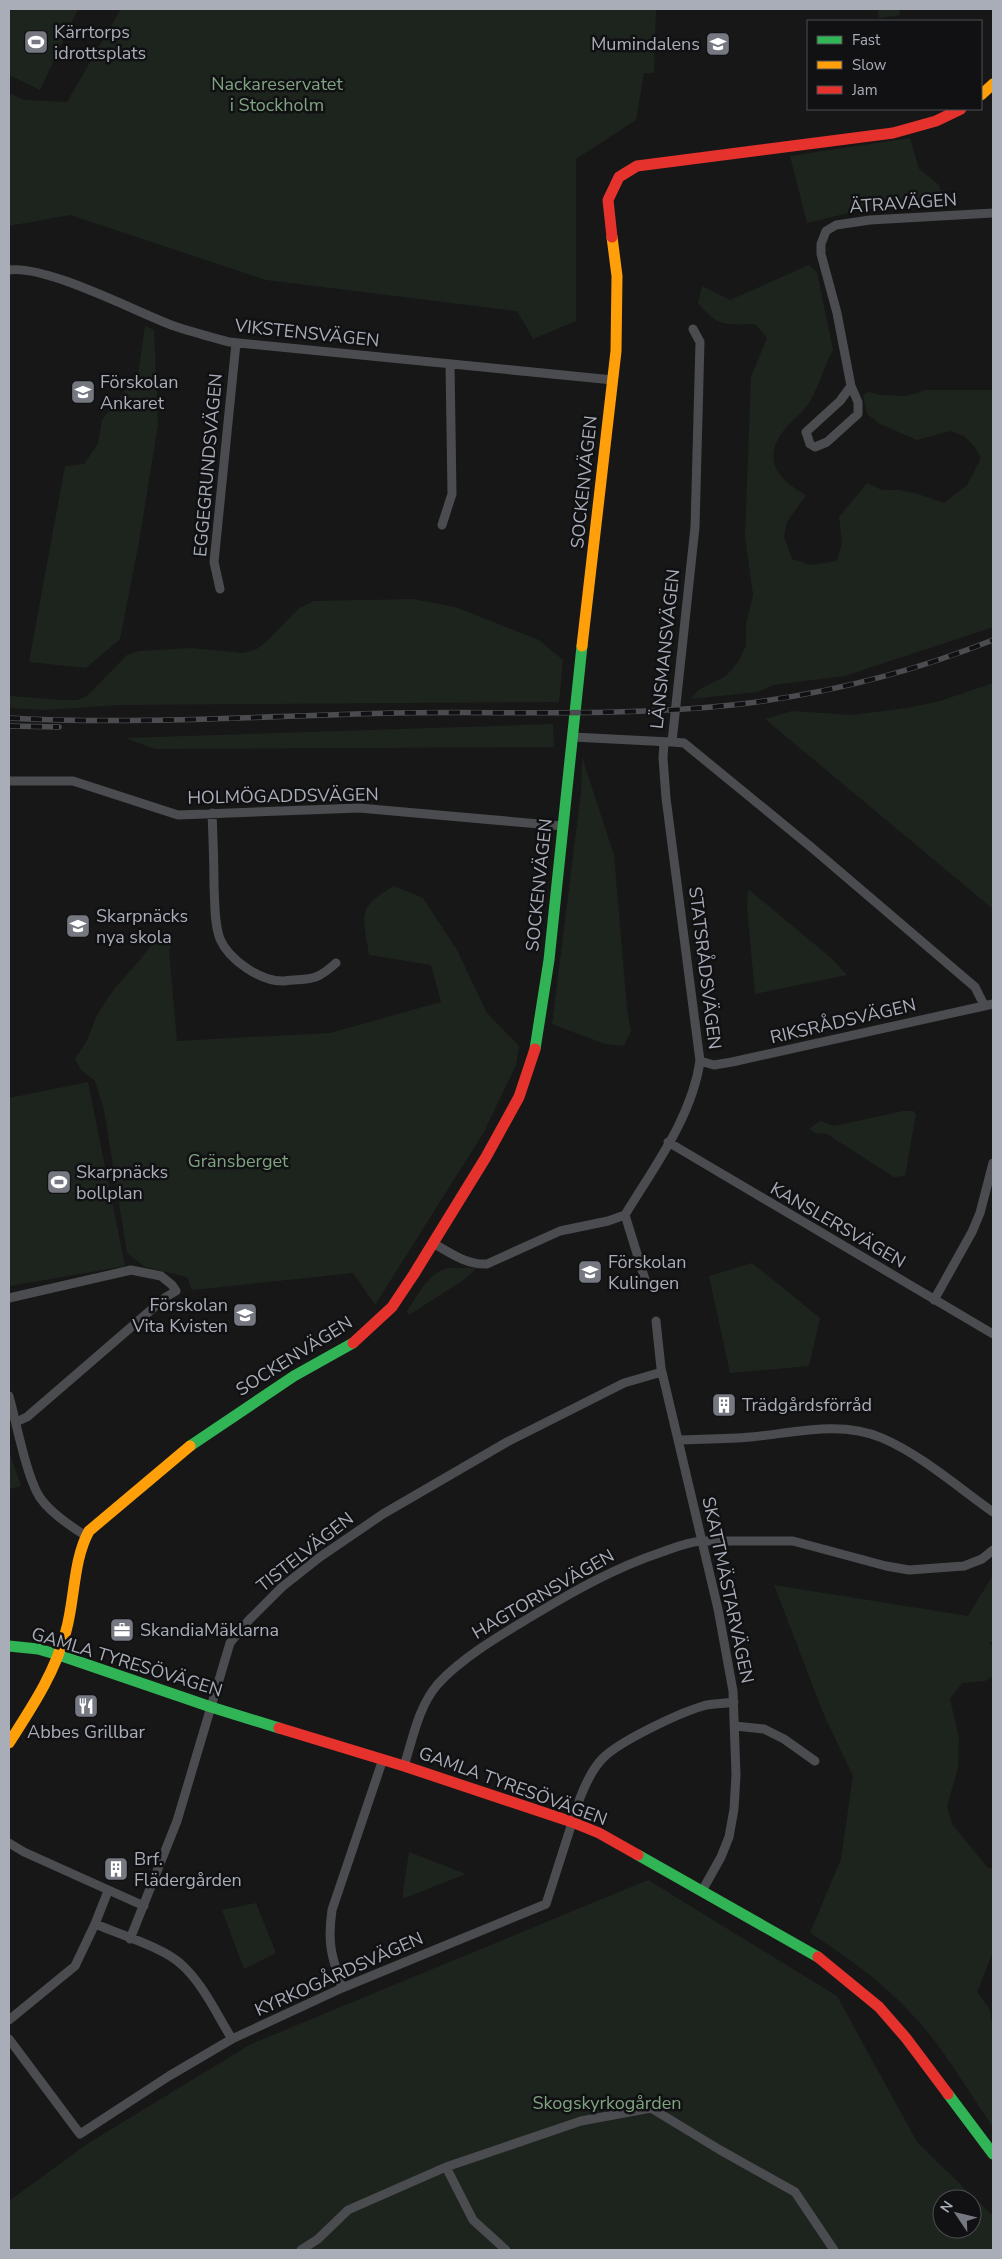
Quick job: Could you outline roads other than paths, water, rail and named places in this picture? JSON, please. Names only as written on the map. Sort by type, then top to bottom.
[{"type":"street","points":[[982,94],[993,86]]},
{"type":"street","name":"SOCKENVÄGEN","points":[[86,1536],[94,1526],[199,1438],[294,1376],[350,1345],[366,1333],[396,1301],[433,1243],[486,1157],[519,1097],[528,1076],[539,1028],[549,960],[562,826],[616,351],[617,276],[608,200],[619,177],[637,166],[893,133],[927,125],[946,118],[959,110]]},
{"type":"street","name":"ÄTRAVÄGEN","points":[[851,386],[840,402],[806,432],[810,444],[815,447],[827,442],[858,414],[858,402],[851,386],[828,278],[821,254],[820,244],[826,231],[836,225],[870,220],[993,213]]},
{"type":"street","name":"VIKSTENSVÄGEN","points":[[9,270],[18,269],[53,277],[176,326],[236,343],[612,380]]},
{"type":"street","name":"LÄNSMANSVÄGEN","points":[[693,329],[700,342],[695,527],[668,742],[684,743],[811,847],[975,987],[989,1004]]},
{"type":"street","name":"EGGEGRUNDSVÄGEN","points":[[220,589],[214,562],[236,343]]},
{"type":"street","points":[[442,525],[452,494],[450,364]]},
{"type":"street","points":[[573,737],[668,742]]},
{"type":"street","name":"STATSRÅDSVÄGEN","points":[[625,1215],[688,1105],[696,1085],[700,1061],[666,798],[663,758],[668,742]]},
{"type":"street","name":"HOLMÖGADDSVÄGEN","points":[[9,781],[73,781],[178,815],[270,813],[359,808],[562,826]]},
{"type":"street","points":[[212,813],[215,912],[220,939],[226,947],[245,968],[264,978],[278,981],[317,978],[336,963]]},
{"type":"street","name":"RIKSRÅDSVÄGEN","points":[[700,1061],[714,1065],[732,1062],[989,1004]]},
{"type":"street","name":"KANSLERSVÄGEN","points":[[668,1142],[993,1334]]},
{"type":"street","points":[[934,1300],[972,1232],[980,1212],[993,1163]]},
{"type":"street","points":[[433,1243],[466,1261],[487,1264],[560,1231],[608,1222],[625,1215],[647,1286]]},
{"type":"street","points":[[9,1298],[131,1270],[161,1276],[176,1291],[166,1297],[27,1417],[16,1422]]},
{"type":"street","name":"SKATTMÄSTARVÄGEN","points":[[656,1322],[662,1372],[728,1652],[734,1702],[736,1775],[729,1837],[721,1857],[702,1891]]},
{"type":"street","name":"TISTELVÄGEN","points":[[130,1939],[177,1821],[230,1643],[248,1621],[282,1587],[320,1557],[383,1514],[507,1442],[624,1383],[662,1372]]},
{"type":"street","points":[[9,1396],[32,1481],[40,1499],[86,1536],[66,1632],[59,1655],[43,1689],[9,1743]]},
{"type":"street","points":[[678,1440],[749,1437],[826,1429],[851,1429],[881,1437],[904,1449],[993,1512]]},
{"type":"street","name":"HAGTORNSVÄGEN","points":[[404,1766],[423,1704],[438,1685],[479,1650],[578,1588],[630,1562],[691,1542],[702,1541],[793,1541],[886,1566],[909,1570],[964,1566],[982,1560],[993,1550]]},
{"type":"street","name":"GAMLA TYRESÖVÄGEN","points":[[9,1646],[38,1649],[59,1655],[211,1707],[383,1759],[572,1822],[599,1833],[823,1960],[879,2007],[912,2045],[993,2154]]},
{"type":"street","points":[[572,1822],[586,1784],[602,1758],[629,1740],[674,1717],[704,1706],[734,1702]]},
{"type":"street","points":[[735,1726],[764,1729],[784,1739],[816,1761]]},
{"type":"street","points":[[342,1988],[330,1948],[329,1932],[332,1910],[383,1759]]},
{"type":"street","name":"KYRKOGÅRDSVÄGEN","points":[[9,2039],[80,2134],[169,2076],[232,2039],[342,1988],[546,1904],[572,1822]]},
{"type":"street","points":[[9,1843],[24,1852],[144,1906]]},
{"type":"street","points":[[9,2020],[75,1966],[108,1891]]},
{"type":"street","points":[[95,1924],[166,1954],[182,1965],[200,1987],[232,2039]]},
{"type":"street","points":[[301,2250],[318,2239],[348,2210],[446,2167],[581,2121],[651,2108],[720,2150],[795,2192],[822,2228],[834,2250]]},
{"type":"street","points":[[446,2167],[473,2220],[506,2250]]},
{"type":"railway","points":[[9,718],[105,721],[393,713],[605,712],[690,709],[766,701],[832,689],[930,663],[993,640]]},
{"type":"railway","points":[[9,726],[59,727]]},
{"type":"place","name":"Kärrtorps idrottsplats","points":[[36,42]]},
{"type":"place","name":"Mumindalens","points":[[718,44]]},
{"type":"place","name":"Förskolan Ankaret","points":[[83,392]]},
{"type":"place","name":"Skarpnäcks nya skola","points":[[78,926]]},
{"type":"place","name":"Skarpnäcks bollplan","points":[[59,1182]]},
{"type":"place","name":"Förskolan Kulingen","points":[[590,1272]]},
{"type":"place","name":"Förskolan Vita Kvisten","points":[[245,1315]]},
{"type":"place","name":"Trädgårdsförråd","points":[[724,1405]]},
{"type":"place","name":"SkandiaMäklarna","points":[[122,1630]]},
{"type":"place","name":"Abbes Grillbar","points":[[86,1706]]},
{"type":"place","name":"Brf. Flädergården","points":[[116,1869]]},
{"type":"park label","name":"Nackareservatet i Stockholm","points":[[277,94]]},
{"type":"park label","name":"Gränsberget","points":[[238,1161]]},
{"type":"park label","name":"Skogskyrkogården","points":[[607,2103]]}]
